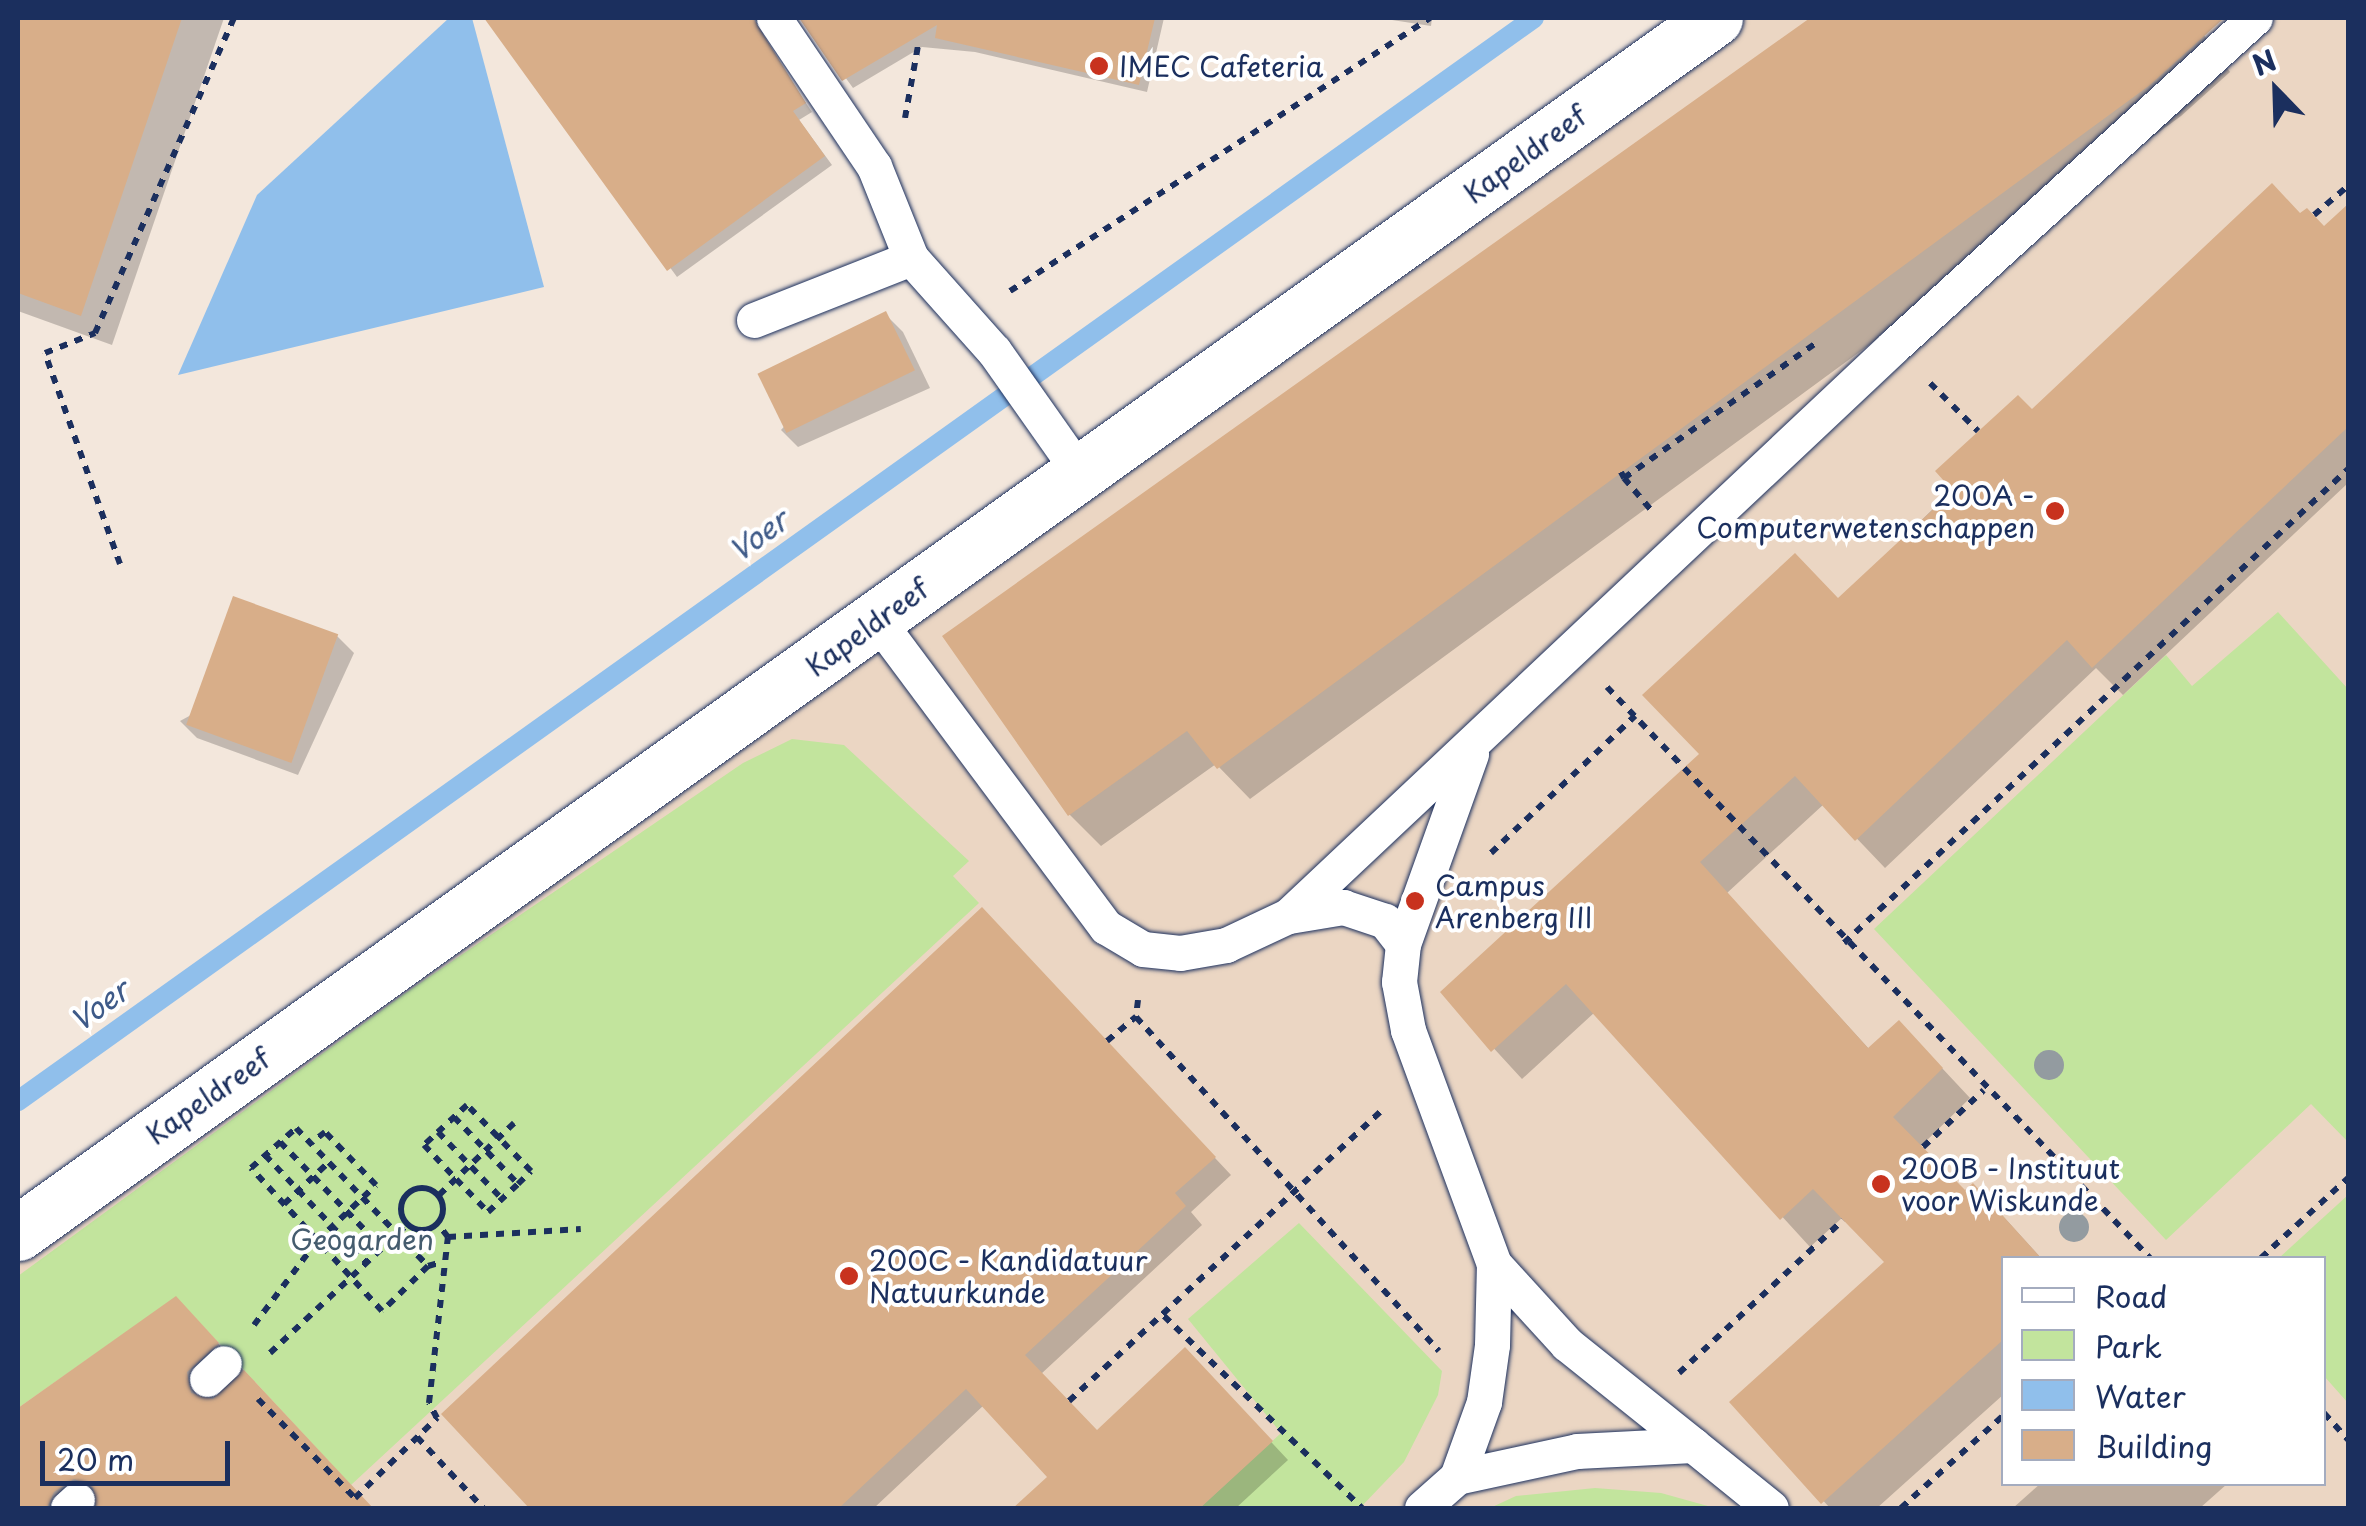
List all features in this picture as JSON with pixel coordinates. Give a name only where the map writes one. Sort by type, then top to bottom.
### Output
[{"type":"street","name":"Kapeldreef","points":[[18,1232],[1715,18]]},
{"type":"lane","points":[[774,18],[874,166],[912,258],[994,350],[1080,473]]},
{"type":"lane","points":[[1288,916],[1574,652],[1894,346],[2254,18]]},
{"type":"lane","points":[[754,320],[912,258]]},
{"type":"lane","points":[[877,620],[1106,927],[1143,949],[1180,953],[1226,945],[1288,916],[1343,907],[1385,921],[1403,944]]},
{"type":"lane","points":[[1474,746],[1403,944],[1400,982],[1422,1072],[1494,1264],[1567,1344],[1641,1408],[1770,1508]]},
{"type":"lane","points":[[1422,1508],[1457,1476],[1484,1402],[1494,1264]]},
{"type":"lane","points":[[1457,1476],[1577,1451],[1693,1446]]},
{"type":"path","points":[[120,564],[45,353],[95,332],[234,18]]},
{"type":"path","points":[[967,320],[1430,18]]},
{"type":"path","points":[[2314,215],[2348,186]]},
{"type":"path","points":[[1894,346],[1978,431]]},
{"type":"path","points":[[1844,943],[2348,469]]},
{"type":"path","points":[[1574,652],[1844,943],[2148,1256]]},
{"type":"path","points":[[1482,862],[1635,716]]},
{"type":"path","points":[[1107,1040],[1136,1016],[1143,949]]},
{"type":"path","points":[[1136,1016],[1297,1189],[1484,1402]]},
{"type":"path","points":[[1069,1401],[1422,1072]]},
{"type":"path","points":[[1922,1146],[1984,1090]]},
{"type":"path","points":[[467,1105],[531,1171],[488,1212],[424,1145],[438,1132],[467,1105]]},
{"type":"path","points":[[454,1117],[518,1184]]},
{"type":"path","points":[[439,1195],[514,1123]]},
{"type":"path","points":[[428,1266],[296,1128],[252,1168],[382,1312],[428,1266],[442,1262]]},
{"type":"path","points":[[225,1361],[318,1241],[376,1185],[325,1132],[311,1143]]},
{"type":"path","points":[[438,1132],[502,1199]]},
{"type":"path","points":[[280,1142],[381,1247]]},
{"type":"path","points":[[265,1155],[366,1262]]},
{"type":"path","points":[[284,1204],[329,1162]]},
{"type":"path","points":[[2263,1256],[2348,1178]]},
{"type":"path","points":[[423,1187],[439,1195],[444,1210],[438,1224],[422,1231],[407,1225],[400,1209],[407,1194],[423,1187]]},
{"type":"path","points":[[1641,1408],[1843,1220]]},
{"type":"path","points":[[438,1224],[448,1237]]},
{"type":"path","points":[[261,1362],[407,1225]]},
{"type":"path","points":[[448,1237],[581,1229]]},
{"type":"path","points":[[253,1394],[354,1498],[437,1418],[429,1403],[442,1262],[448,1237]]},
{"type":"path","points":[[1164,1316],[1362,1508]]},
{"type":"path","points":[[2326,1415],[2348,1440]]},
{"type":"path","points":[[1902,1508],[2001,1418]]},
{"type":"path","points":[[418,1437],[484,1508]]},
{"type":"shaded area","name":"Campus Arenberg III","points":[[1715,18],[2348,18],[2348,1508],[18,1508],[18,1233]]},
{"type":"green space","points":[[2278,612],[2348,689],[2348,1142],[2311,1104],[2166,1240],[1874,929],[2166,655],[2192,686]]},
{"type":"green space","name":"Geogarden","points":[[792,739],[844,745],[969,861],[953,876],[979,903],[351,1485],[176,1297],[18,1408],[18,1276],[404,994],[743,763]]},
{"type":"green space","points":[[2348,1195],[2348,1403],[2326,1378],[2326,1256],[2281,1256]]},
{"type":"green space","points":[[1299,1223],[1442,1371],[1438,1395],[1404,1462],[1360,1508],[1200,1508],[1281,1433],[1188,1319]]},
{"type":"green space","points":[[1595,1488],[1661,1493],[1715,1508],[1490,1508],[1516,1496]]},
{"type":"water","points":[[449,18],[472,18],[544,287],[178,375],[257,195]]},
{"type":"building","points":[[18,18],[182,18],[81,316],[18,293]]},
{"type":"building","points":[[484,18],[753,18],[806,103],[793,111],[825,156],[667,271]]},
{"type":"building","name":"IMEC Cafeteria","points":[[799,18],[1155,18],[1139,85],[935,38],[937,25],[842,81]]},
{"type":"building","points":[[1810,18],[2224,18],[2150,85],[1217,769],[1187,731],[1068,816],[942,636]]},
{"type":"building","points":[[2272,183],[2300,213],[2307,208],[2324,226],[2348,204],[2348,427],[2092,668],[2067,640],[1855,841],[1795,776],[1700,862],[1868,1048],[1899,1020],[1943,1068],[1893,1117],[1965,1190],[1973,1183],[2039,1256],[2001,1256],[2001,1342],[1821,1504],[1729,1402],[1884,1262],[1813,1189],[1780,1220],[1566,984],[1491,1052],[1440,992],[1699,754],[1642,695],[1795,553],[1838,598],[1953,491],[1935,471],[2018,395],[2032,409]]},
{"type":"building","points":[[886,311],[915,370],[786,433],[757,374]]},
{"type":"building","points":[[233,596],[338,634],[291,763],[186,725]]},
{"type":"building","name":"200C - Kandidatuur Natuurkunde","points":[[982,907],[1216,1157],[1175,1193],[1186,1206],[1025,1355],[1097,1430],[1185,1347],[1273,1441],[1200,1508],[1013,1508],[1047,1477],[966,1389],[839,1508],[529,1508],[441,1414]]},
{"type":"building","points":[[176,1296],[219,1343],[187,1372],[191,1393],[213,1399],[244,1370],[373,1508],[96,1508],[93,1487],[74,1479],[54,1492],[47,1508],[18,1508],[18,1408]]},
{"type":"waterway","name":"Voer","points":[[18,1101],[1534,18]]},
{"type":"place","name":"IMEC Cafeteria","points":[[1099,66]]},
{"type":"place","name":"200A - Computerwetenschappen","points":[[2055,511]]},
{"type":"place","name":"Campus Arenberg III","points":[[1415,901]]},
{"type":"place","name":"200B - Instituut voor Wiskunde","points":[[1881,1184]]},
{"type":"place","name":"200C - Kandidatuur Natuurkunde","points":[[849,1276]]}]
